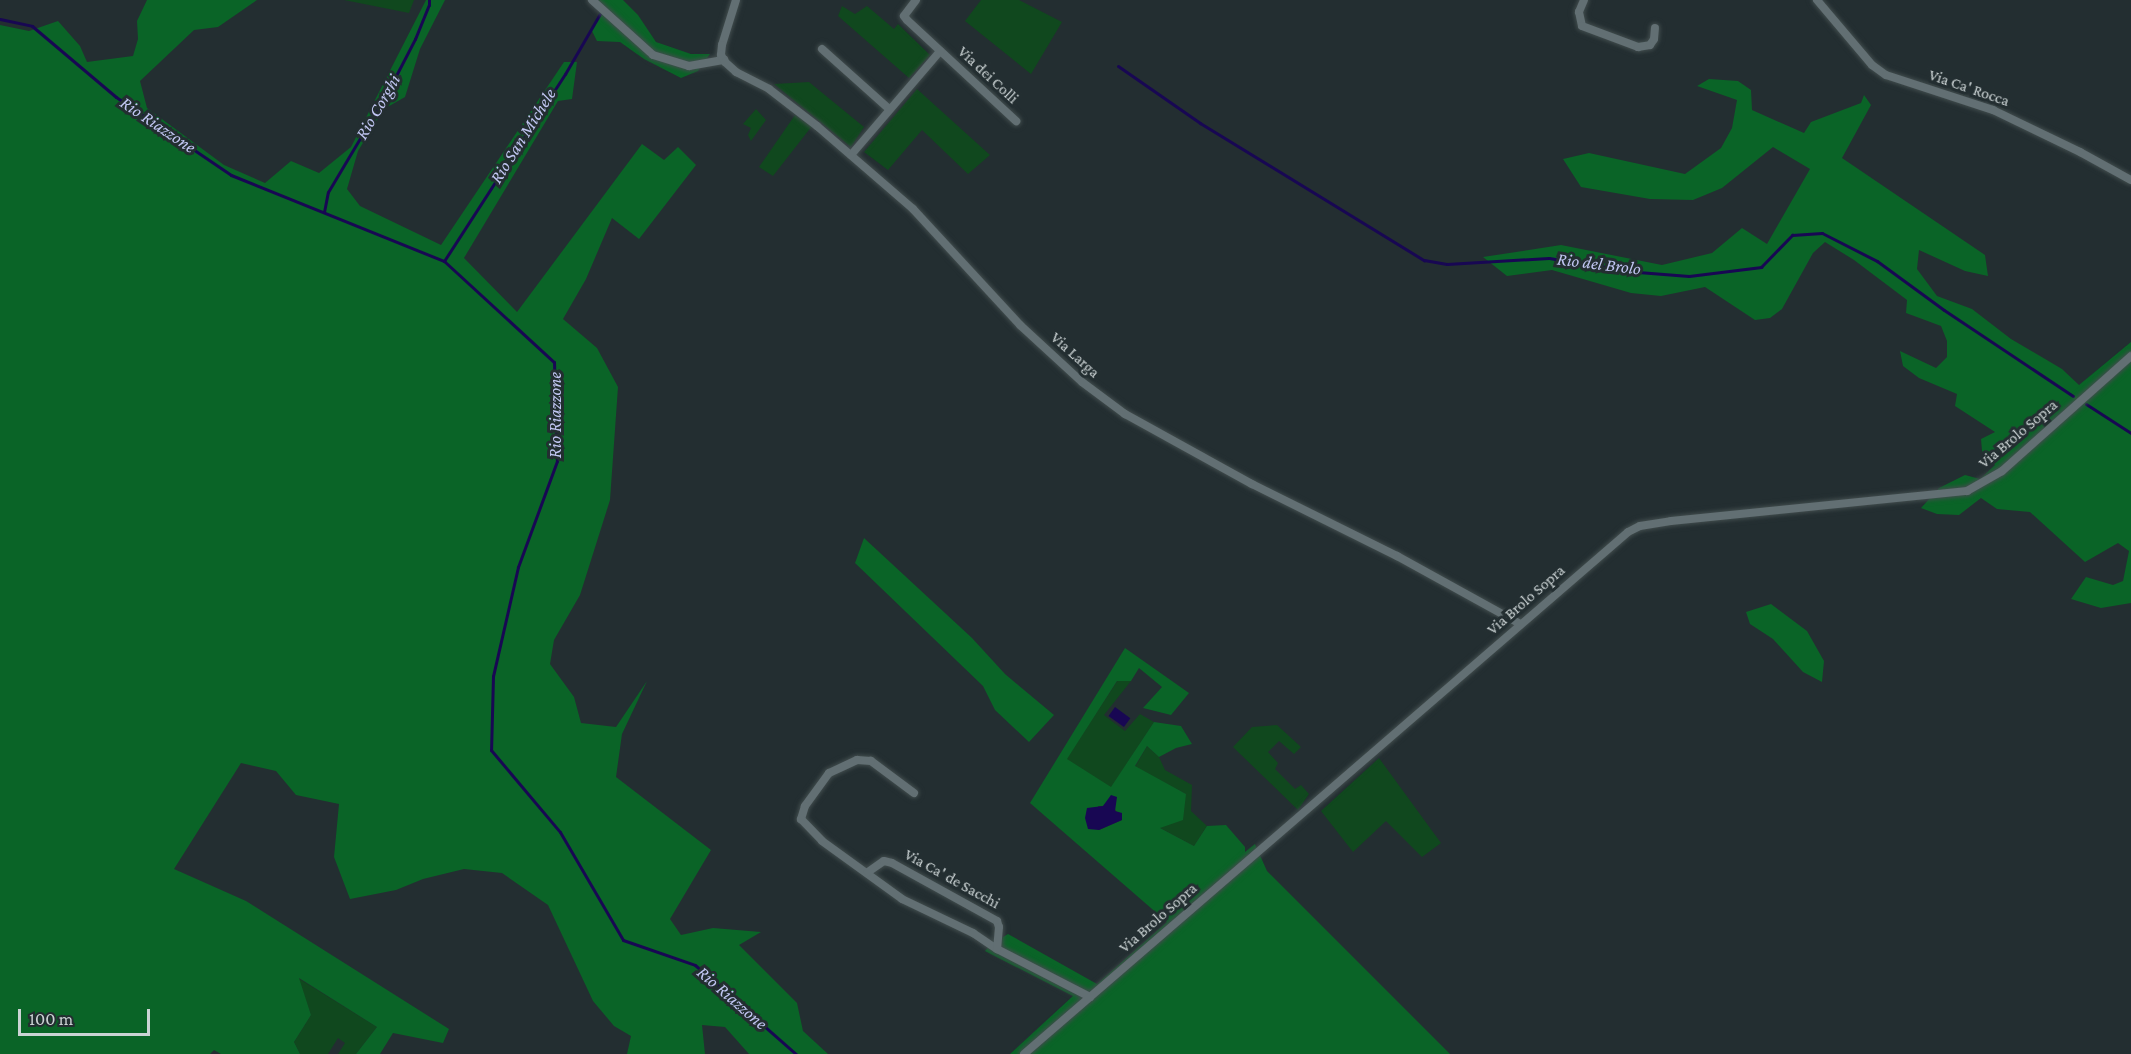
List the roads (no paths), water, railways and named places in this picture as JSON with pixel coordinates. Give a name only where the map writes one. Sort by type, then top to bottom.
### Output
[{"type":"street","points":[[592,0],[653,55],[689,66],[724,60],[721,55],[722,45],[736,0]]},
{"type":"street","name":"Via dei Colli","points":[[916,0],[904,16],[1016,121]]},
{"type":"street","points":[[1584,0],[1579,12],[1582,26],[1638,46],[1650,45],[1654,39],[1655,27]]},
{"type":"street","name":"Via Ca' Rocca","points":[[1817,0],[1872,65],[1886,75],[1993,110],[2080,152],[2131,180]]},
{"type":"street","points":[[822,49],[889,108]]},
{"type":"street","name":"Via dei Colli","points":[[851,155],[940,51]]},
{"type":"street","name":"Via Larga","points":[[724,60],[736,72],[769,89],[913,209],[1020,325],[1082,382],[1125,414],[1252,484],[1397,556],[1520,624]]},
{"type":"street","name":"Via Brolo Sopra","points":[[1024,1054],[1618,540],[1640,526],[1967,491],[2002,471],[2131,356]]},
{"type":"street","points":[[914,793],[871,761],[856,760],[828,773],[805,806],[801,819],[822,841],[868,872],[902,899],[973,933],[997,949],[1090,997]]},
{"type":"street","name":"Via Ca' de Sacchi","points":[[868,872],[884,861],[892,863],[997,921],[999,927],[997,949]]},
{"type":"waterway","name":"Rio Corghi","points":[[324,212],[328,192],[388,91],[415,39],[429,0]]},
{"type":"waterway","name":"Rio San Michele","points":[[444,261],[565,74],[601,12]]},
{"type":"waterway","name":"Rio Riazzone","points":[[0,19],[32,26],[116,97],[231,175],[444,261],[554,362],[557,461],[518,567],[493,676],[491,750],[560,832],[623,940],[695,965],[796,1054]]},
{"type":"waterway","name":"Rio del Brolo","points":[[1118,66],[1200,123],[1424,260],[1447,264],[1549,258],[1638,272],[1689,276],[1761,267],[1792,235],[1822,233],[1877,261],[1944,310],[2073,396]]},
{"type":"waterway","name":"Rio del Brolo","points":[[2086,404],[2131,433]]}]
